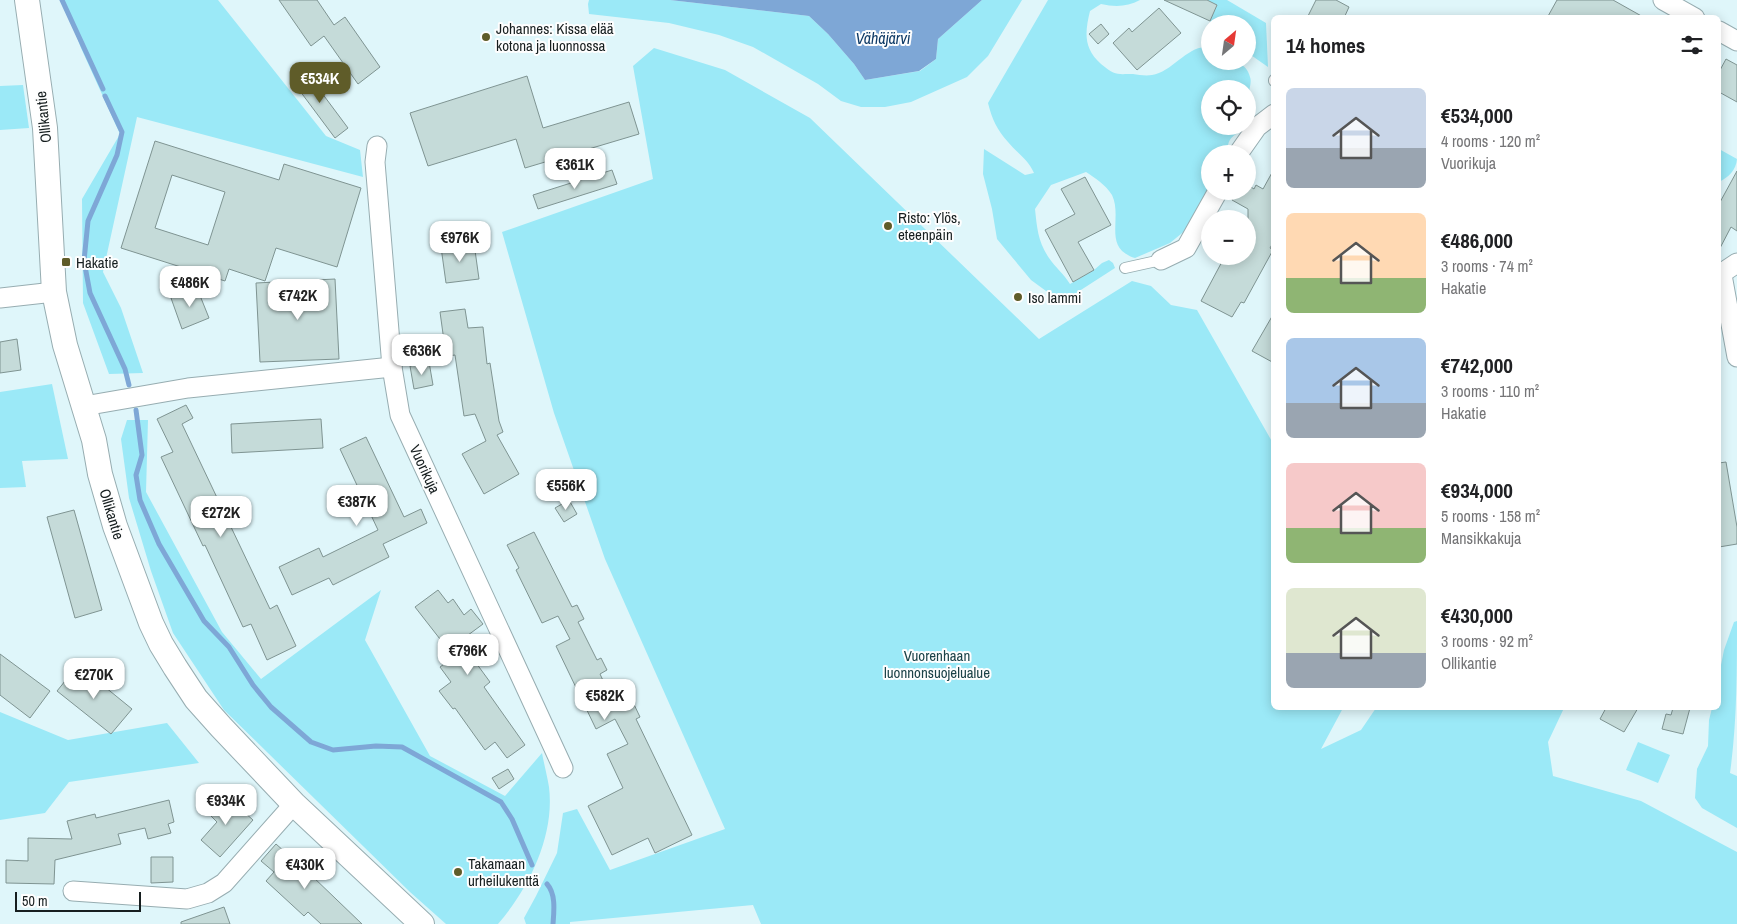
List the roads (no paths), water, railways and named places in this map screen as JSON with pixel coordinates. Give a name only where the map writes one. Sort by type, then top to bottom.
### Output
[{"type":"street","name":"Ollikantie","points":[[26,0],[45,128],[54,292],[65,345],[84,406],[115,526],[141,600],[161,644],[196,699],[220,727],[294,804],[422,924]]},
{"type":"street","points":[[1663,0],[1690,15]]},
{"type":"street","points":[[1721,32],[1737,41]]},
{"type":"street","points":[[1244,145],[1257,127],[1271,116]]},
{"type":"street","name":"Vuorikuja","points":[[377,146],[375,162],[392,367],[400,415],[563,768]]},
{"type":"street","points":[[1161,260],[1186,248],[1213,200]]},
{"type":"street","points":[[1721,274],[1737,263]]},
{"type":"street","points":[[1721,280],[1737,357]]},
{"type":"street","points":[[0,298],[54,292]]},
{"type":"street","points":[[84,406],[188,388],[392,367]]},
{"type":"street","points":[[74,891],[187,899],[208,893],[224,884],[294,804]]},
{"type":"lane","points":[[1126,268],[1161,260]]},
{"type":"water","name":"Vähäjärvi","points":[[670,0],[982,0],[938,39],[936,59],[919,71],[865,80],[828,34],[809,16]]},
{"type":"waterway","points":[[62,0],[103,89]]},
{"type":"waterway","points":[[105,96],[122,132],[117,155],[88,221],[84,261],[90,293],[125,369],[129,385]]},
{"type":"waterway","points":[[136,410],[142,455],[136,475],[140,500],[159,544],[204,621],[229,647],[253,685],[271,707],[311,742],[333,750],[376,746],[402,747],[501,802],[512,819],[532,865]]},
{"type":"waterway","points":[[547,884],[553,898],[553,924]]},
{"type":"place","name":"Johannes: Kissa elää kotona ja luonnossa","points":[[486,37]]},
{"type":"place","name":"Risto: Ylös, eteenpäin","points":[[888,226]]},
{"type":"place","name":"Hakatie","points":[[66,262]]},
{"type":"place","name":"Iso lammi","points":[[1018,297]]},
{"type":"place","name":"Takamaan urheilukenttä","points":[[458,872]]},
{"type":"park label","name":"Vuorenhaan luonnonsuojelualue","points":[[937,664]]}]
